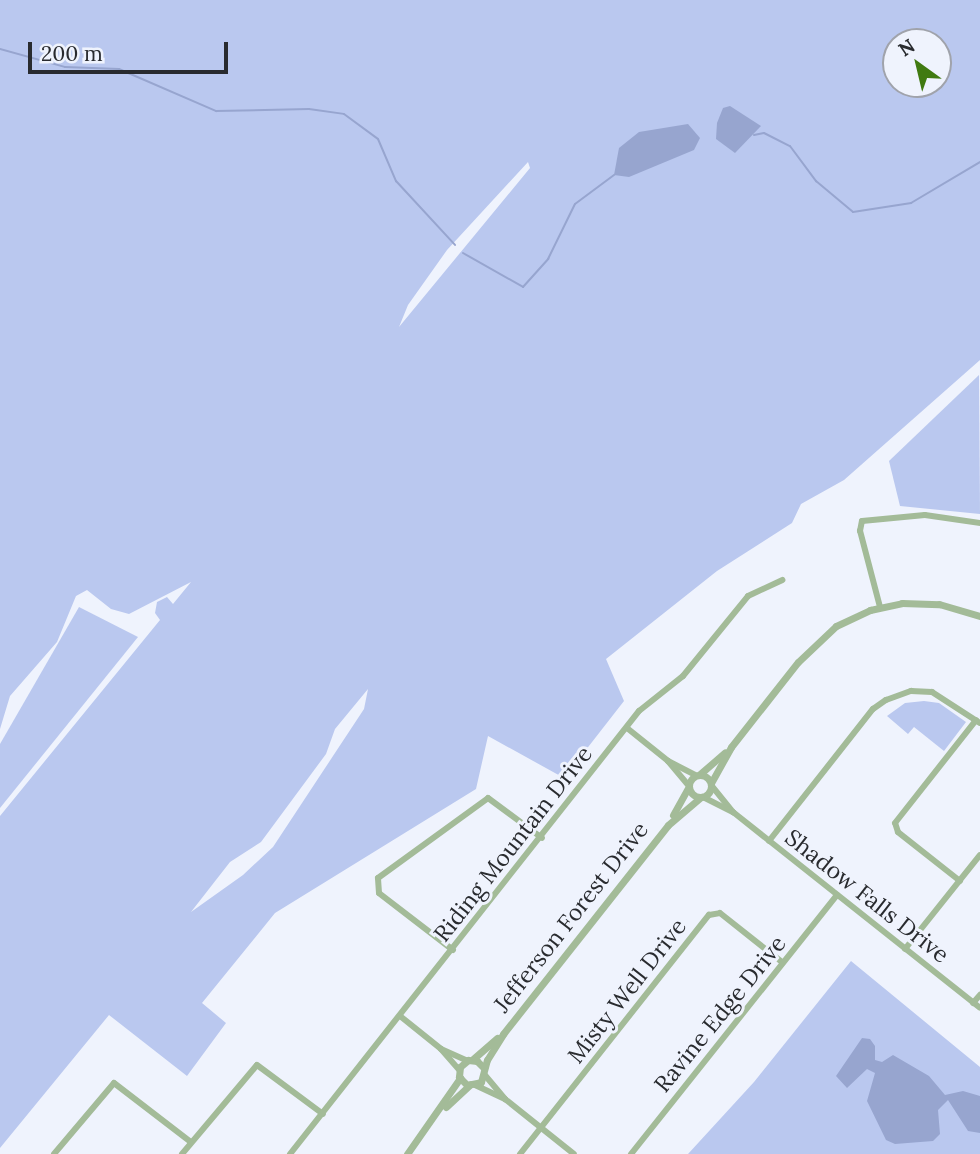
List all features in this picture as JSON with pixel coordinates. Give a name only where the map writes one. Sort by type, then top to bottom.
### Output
[{"type":"street","points":[[880,607],[860,531],[862,521],[925,515],[980,523]]},
{"type":"street","name":"Riding Mountain Drive","points":[[290,1154],[647,703],[683,676],[748,596],[783,580]]},
{"type":"street","points":[[668,761],[711,784],[731,747],[816,642],[845,621],[880,607],[931,603],[980,616]]},
{"type":"street","points":[[769,841],[873,709],[886,700],[911,691],[932,692],[978,722],[895,823],[898,832],[960,881]]},
{"type":"street","points":[[627,728],[668,761],[688,786],[702,797]]},
{"type":"street","points":[[698,775],[731,747]]},
{"type":"street","name":"Jefferson Forest Drive","points":[[472,1085],[484,1071],[503,1034],[668,825],[688,786],[698,775]]},
{"type":"street","name":"Shadow Falls Drive","points":[[711,784],[733,812],[980,1008]]},
{"type":"street","name":"Jefferson Forest Drive","points":[[668,825],[702,797],[711,784]]},
{"type":"street","name":"Shadow Falls Drive","points":[[702,797],[733,812]]},
{"type":"street","points":[[453,950],[379,892],[379,877],[488,798],[542,838]]},
{"type":"street","points":[[905,949],[980,855]]},
{"type":"street","name":"Ravine Edge Drive","points":[[631,1154],[837,895]]},
{"type":"street","name":"Misty Well Drive","points":[[541,1128],[709,915],[720,913],[783,963]]},
{"type":"street","points":[[973,1003],[980,995]]},
{"type":"street","points":[[400,1016],[441,1048],[470,1060],[484,1071],[505,1099],[574,1154]]},
{"type":"street","name":"Jefferson Forest Drive","points":[[459,1074],[470,1060],[503,1034]]},
{"type":"street","points":[[441,1048],[459,1074],[472,1085],[505,1099]]},
{"type":"street","points":[[182,1154],[257,1065],[323,1114]]},
{"type":"street","points":[[438,1115],[459,1074]]},
{"type":"street","points":[[54,1154],[114,1083],[191,1142]]},
{"type":"street","points":[[407,1154],[438,1115],[472,1085]]},
{"type":"street","points":[[520,1154],[541,1128]]},
{"type":"shaded area","points":[[0,0],[980,0],[980,360],[844,480],[801,504],[792,523],[717,571],[606,659],[624,701],[564,778],[488,736],[476,789],[275,913],[202,1003],[226,1023],[187,1076],[109,1015],[0,1148],[0,816],[160,620],[155,613],[157,602],[167,597],[173,604],[191,582],[129,614],[111,609],[87,590],[76,596],[57,642],[10,696],[0,729]],"holes":[[[528,162],[530,168],[399,327],[408,305],[447,250]],[[368,689],[364,709],[273,847],[243,875],[191,912],[230,862],[261,842],[326,754],[335,729]]]},
{"type":"shaded area","points":[[730,106],[761,126],[735,153],[716,139],[717,123],[723,108]]},
{"type":"shaded area","points":[[688,124],[700,138],[694,150],[629,177],[614,175],[619,148],[639,132]]},
{"type":"shaded area","points":[[979,375],[980,514],[900,506],[889,461]]},
{"type":"shaded area","points":[[79,607],[138,637],[0,808],[0,744]]},
{"type":"shaded area","points":[[905,703],[939,703],[966,722],[944,751],[914,727],[908,734],[887,716]]},
{"type":"shaded area","points":[[851,961],[980,1067],[980,1154],[688,1154],[754,1082]]},
{"type":"shaded area","points":[[862,1038],[870,1039],[875,1046],[875,1060],[882,1062],[893,1055],[929,1076],[945,1095],[963,1091],[980,1096],[980,1133],[968,1131],[948,1100],[938,1110],[940,1134],[933,1141],[895,1144],[886,1140],[867,1101],[875,1073],[867,1069],[847,1088],[836,1076]]},
{"type":"waterway","points":[[0,49],[65,67],[119,69],[216,111],[309,109],[344,114],[378,139],[396,181],[455,245]]},
{"type":"waterway","points":[[754,135],[764,133],[790,146],[816,181],[853,212],[911,203],[980,162]]},
{"type":"waterway","points":[[463,253],[523,287],[548,259],[575,204],[614,175]]}]
